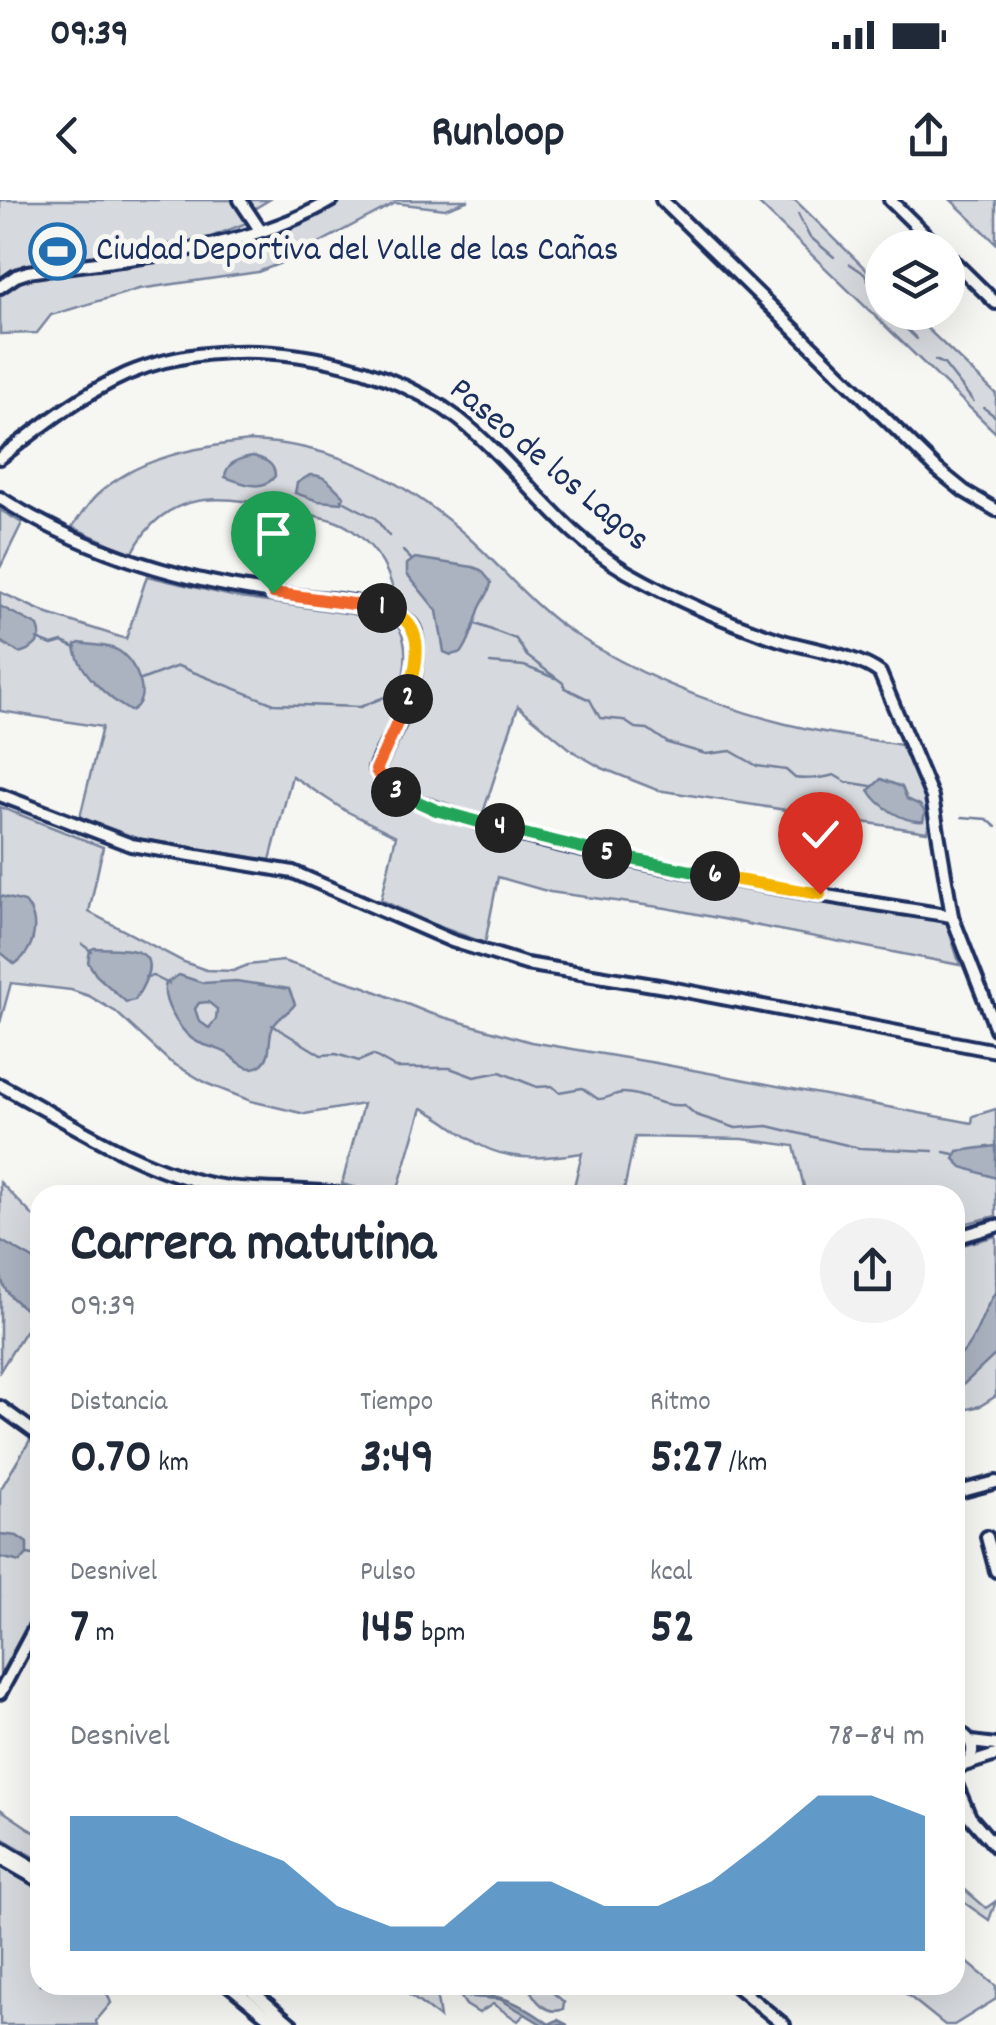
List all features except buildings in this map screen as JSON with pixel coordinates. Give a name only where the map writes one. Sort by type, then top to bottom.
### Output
[{"type":"street","points":[[240,200],[252,233]]},
{"type":"street","points":[[0,286],[28,272],[205,246],[252,233],[332,200]]},
{"type":"street","points":[[662,200],[938,470],[996,510]]},
{"type":"street","points":[[890,200],[920,230]]},
{"type":"street","points":[[965,273],[996,304]]},
{"type":"street","name":"Paseo de los Lagos","points":[[0,458],[50,420],[108,384],[140,368],[186,356],[233,351],[295,356],[375,376],[422,395],[476,434],[567,527],[621,568],[726,620],[864,664],[880,673],[932,796],[952,916],[996,1029]]},
{"type":"street","points":[[0,498],[55,530],[147,565],[215,584],[378,607],[404,617],[412,626],[416,641],[412,683],[403,715],[376,770],[384,784],[414,801],[549,842],[670,868],[952,916]]},
{"type":"street","points":[[0,795],[131,845],[292,872],[438,936],[526,964],[996,1051]]},
{"type":"street","points":[[0,1084],[140,1159],[180,1176],[220,1185]]},
{"type":"street","points":[[965,1235],[996,1226]]},
{"type":"street","points":[[0,1406],[30,1428]]},
{"type":"street","points":[[965,1491],[996,1482]]},
{"type":"street","points":[[988,1537],[996,1571]]},
{"type":"street","points":[[0,1693],[30,1637]]},
{"type":"street","points":[[965,1735],[973,1749],[965,1761]]},
{"type":"street","points":[[971,1742],[996,1745]]},
{"type":"street","points":[[965,1764],[996,1755]]},
{"type":"street","points":[[965,1806],[996,1847]]},
{"type":"street","points":[[0,1848],[30,1865]]},
{"type":"street","points":[[0,1858],[30,1875]]},
{"type":"street","points":[[240,1995],[278,2025]]},
{"type":"street","points":[[257,1995],[292,2025]]},
{"type":"street","points":[[747,1995],[784,2025]]},
{"type":"shaded area","name":"Ciudad Deportiva del Valle de las Cañas","points":[[0,200],[269,200],[254,209],[259,218],[206,239],[23,266],[0,279]]},
{"type":"shaded area","points":[[342,200],[469,200],[445,209],[395,203],[258,272],[139,289],[51,315],[37,333],[0,334],[0,295],[18,281],[218,248],[260,237]]},
{"type":"shaded area","points":[[755,200],[795,200],[865,268],[865,306]]},
{"type":"shaded area","points":[[951,200],[996,200],[996,243]]},
{"type":"shaded area","points":[[889,330],[929,330],[996,394],[996,433]]},
{"type":"shaded area","points":[[250,441],[317,451],[348,461],[406,490],[459,529],[561,624],[648,674],[728,707],[782,723],[901,745],[926,799],[927,832],[657,790],[574,752],[518,706],[482,816],[406,789],[385,771],[423,692],[412,697],[419,659],[404,613],[396,608],[388,574],[362,537],[324,518],[224,499],[182,505],[163,515],[146,531],[132,554],[72,527],[96,496],[130,472],[168,456]]},
{"type":"shaded area","points":[[253,456],[271,465],[275,476],[270,481],[252,485],[225,477],[231,464]]},
{"type":"shaded area","points":[[310,475],[329,482],[344,496],[342,503],[318,501],[295,493],[297,483]]},
{"type":"shaded area","points":[[0,510],[22,523],[0,568]]},
{"type":"shaded area","points":[[415,558],[473,567],[491,582],[462,652],[444,652],[437,611],[407,574],[407,564]]},
{"type":"shaded area","points":[[147,576],[240,598],[396,624],[403,638],[403,675],[391,716],[368,766],[381,785],[402,799],[493,830],[945,918],[960,965],[666,908],[550,892],[498,877],[485,943],[381,900],[396,836],[346,811],[292,776],[270,860],[136,838],[80,817],[102,727],[0,711],[0,592],[48,614],[126,639]]},
{"type":"shaded area","points":[[0,606],[38,626],[40,636],[33,647],[19,653],[0,641]]},
{"type":"shaded area","points":[[75,645],[110,647],[125,656],[140,681],[141,699],[137,706],[130,711],[95,683],[77,655]]},
{"type":"shaded area","points":[[881,779],[902,787],[907,799],[920,805],[925,812],[923,821],[900,816],[879,802],[869,790]]},
{"type":"shaded area","points":[[0,807],[103,847],[89,912],[206,970],[233,971],[283,961],[365,987],[429,1013],[531,1042],[972,1123],[973,1116],[996,1109],[996,1216],[965,1224],[965,1185],[804,1185],[794,1146],[743,1139],[635,1137],[625,1185],[574,1185],[582,1153],[506,1155],[482,1146],[422,1108],[399,1185],[346,1185],[342,1184],[363,1104],[305,1114],[251,1101],[208,1084],[169,1061],[116,1012],[71,990],[11,983],[0,1023]]},
{"type":"shaded area","points":[[0,896],[25,902],[33,918],[31,943],[15,964],[0,952]]},
{"type":"shaded area","points":[[94,948],[143,954],[149,970],[135,1000],[126,1002],[96,975],[88,962]]},
{"type":"shaded area","points":[[179,975],[203,983],[236,981],[289,989],[295,1004],[273,1027],[265,1060],[252,1068],[186,1033],[168,1005],[166,983]],"holes":[[[208,1002],[217,1009],[209,1028],[199,1021],[195,1009],[199,1003]]]},
{"type":"shaded area","points":[[996,1146],[996,1178],[962,1167],[954,1159],[958,1151]]},
{"type":"shaded area","points":[[0,1182],[30,1213],[30,1335],[25,1331],[0,1371]]},
{"type":"shaded area","points":[[996,1236],[996,1396],[965,1410],[965,1244]]},
{"type":"shaded area","points":[[0,1240],[30,1257],[30,1313],[5,1288]]},
{"type":"shaded area","points":[[996,1291],[996,1354],[965,1383],[965,1349]]},
{"type":"shaded area","points":[[30,1440],[30,1620],[0,1675],[0,1490]]},
{"type":"shaded area","points":[[0,1534],[17,1536],[27,1543],[27,1554],[20,1562],[0,1557]]},
{"type":"shaded area","points":[[0,1809],[30,1829],[30,1854],[0,1837]]},
{"type":"shaded area","points":[[0,1865],[30,1883],[30,1995],[108,1995],[111,2003],[97,2025],[0,2025]]},
{"type":"shaded area","points":[[965,1890],[986,1908],[996,1901],[989,1920],[965,1903]]},
{"type":"shaded area","points":[[965,1960],[996,1986],[996,1999],[954,2025],[945,2025],[908,1995],[965,1995]]},
{"type":"shaded area","points":[[409,1995],[437,1995],[440,2018]]},
{"type":"shaded area","points":[[453,1995],[506,1999],[549,2024],[558,2020],[568,2025],[543,2025],[500,1999]]},
{"type":"shaded area","points":[[556,1995],[564,2002],[563,2009],[552,2010],[534,1996]]},
{"type":"shaded area","points":[[460,1996],[500,1999],[526,2013],[518,2021],[493,2004],[479,2013]]},
{"type":"waterway","points":[[798,214],[809,236],[834,257]]},
{"type":"waterway","points":[[850,264],[865,274]]},
{"type":"waterway","points":[[908,330],[917,339]]},
{"type":"waterway","points":[[935,360],[944,364],[973,401]]},
{"type":"waterway","points":[[984,408],[996,417]]},
{"type":"waterway","points":[[341,500],[375,518],[389,536]]},
{"type":"waterway","points":[[403,551],[412,560]]},
{"type":"waterway","points":[[476,624],[516,639],[527,656],[565,688],[590,700],[600,718],[623,720],[635,728],[648,729],[668,743],[706,754],[731,751],[757,766],[786,770],[795,778],[834,775],[846,782],[871,786]]},
{"type":"waterway","points":[[37,639],[76,648]]},
{"type":"waterway","points":[[490,663],[524,666],[555,678]]},
{"type":"waterway","points":[[141,680],[178,666],[274,704],[360,707],[387,696]]},
{"type":"waterway","points":[[962,817],[987,819],[996,827]]},
{"type":"waterway","points":[[82,944],[92,952]]},
{"type":"waterway","points":[[145,977],[153,976],[169,984]]},
{"type":"waterway","points":[[272,1025],[321,1055],[336,1054],[359,1061],[373,1055],[396,1068],[450,1068],[474,1077],[500,1072],[537,1087],[552,1086],[559,1092],[582,1088],[598,1099],[630,1093],[684,1105],[696,1115],[736,1128],[768,1126],[859,1148],[933,1151]]},
{"type":"waterway","points":[[944,1152],[954,1154]]},
{"type":"place","name":"Ciudad Deportiva del Valle de las Cañas","points":[[57,252]]},
{"type":"route","points":[[273,593],[388,609],[412,626],[416,641],[412,683],[403,715],[376,770],[384,784],[397,792],[456,816],[549,842],[687,872],[820,894]]}]
